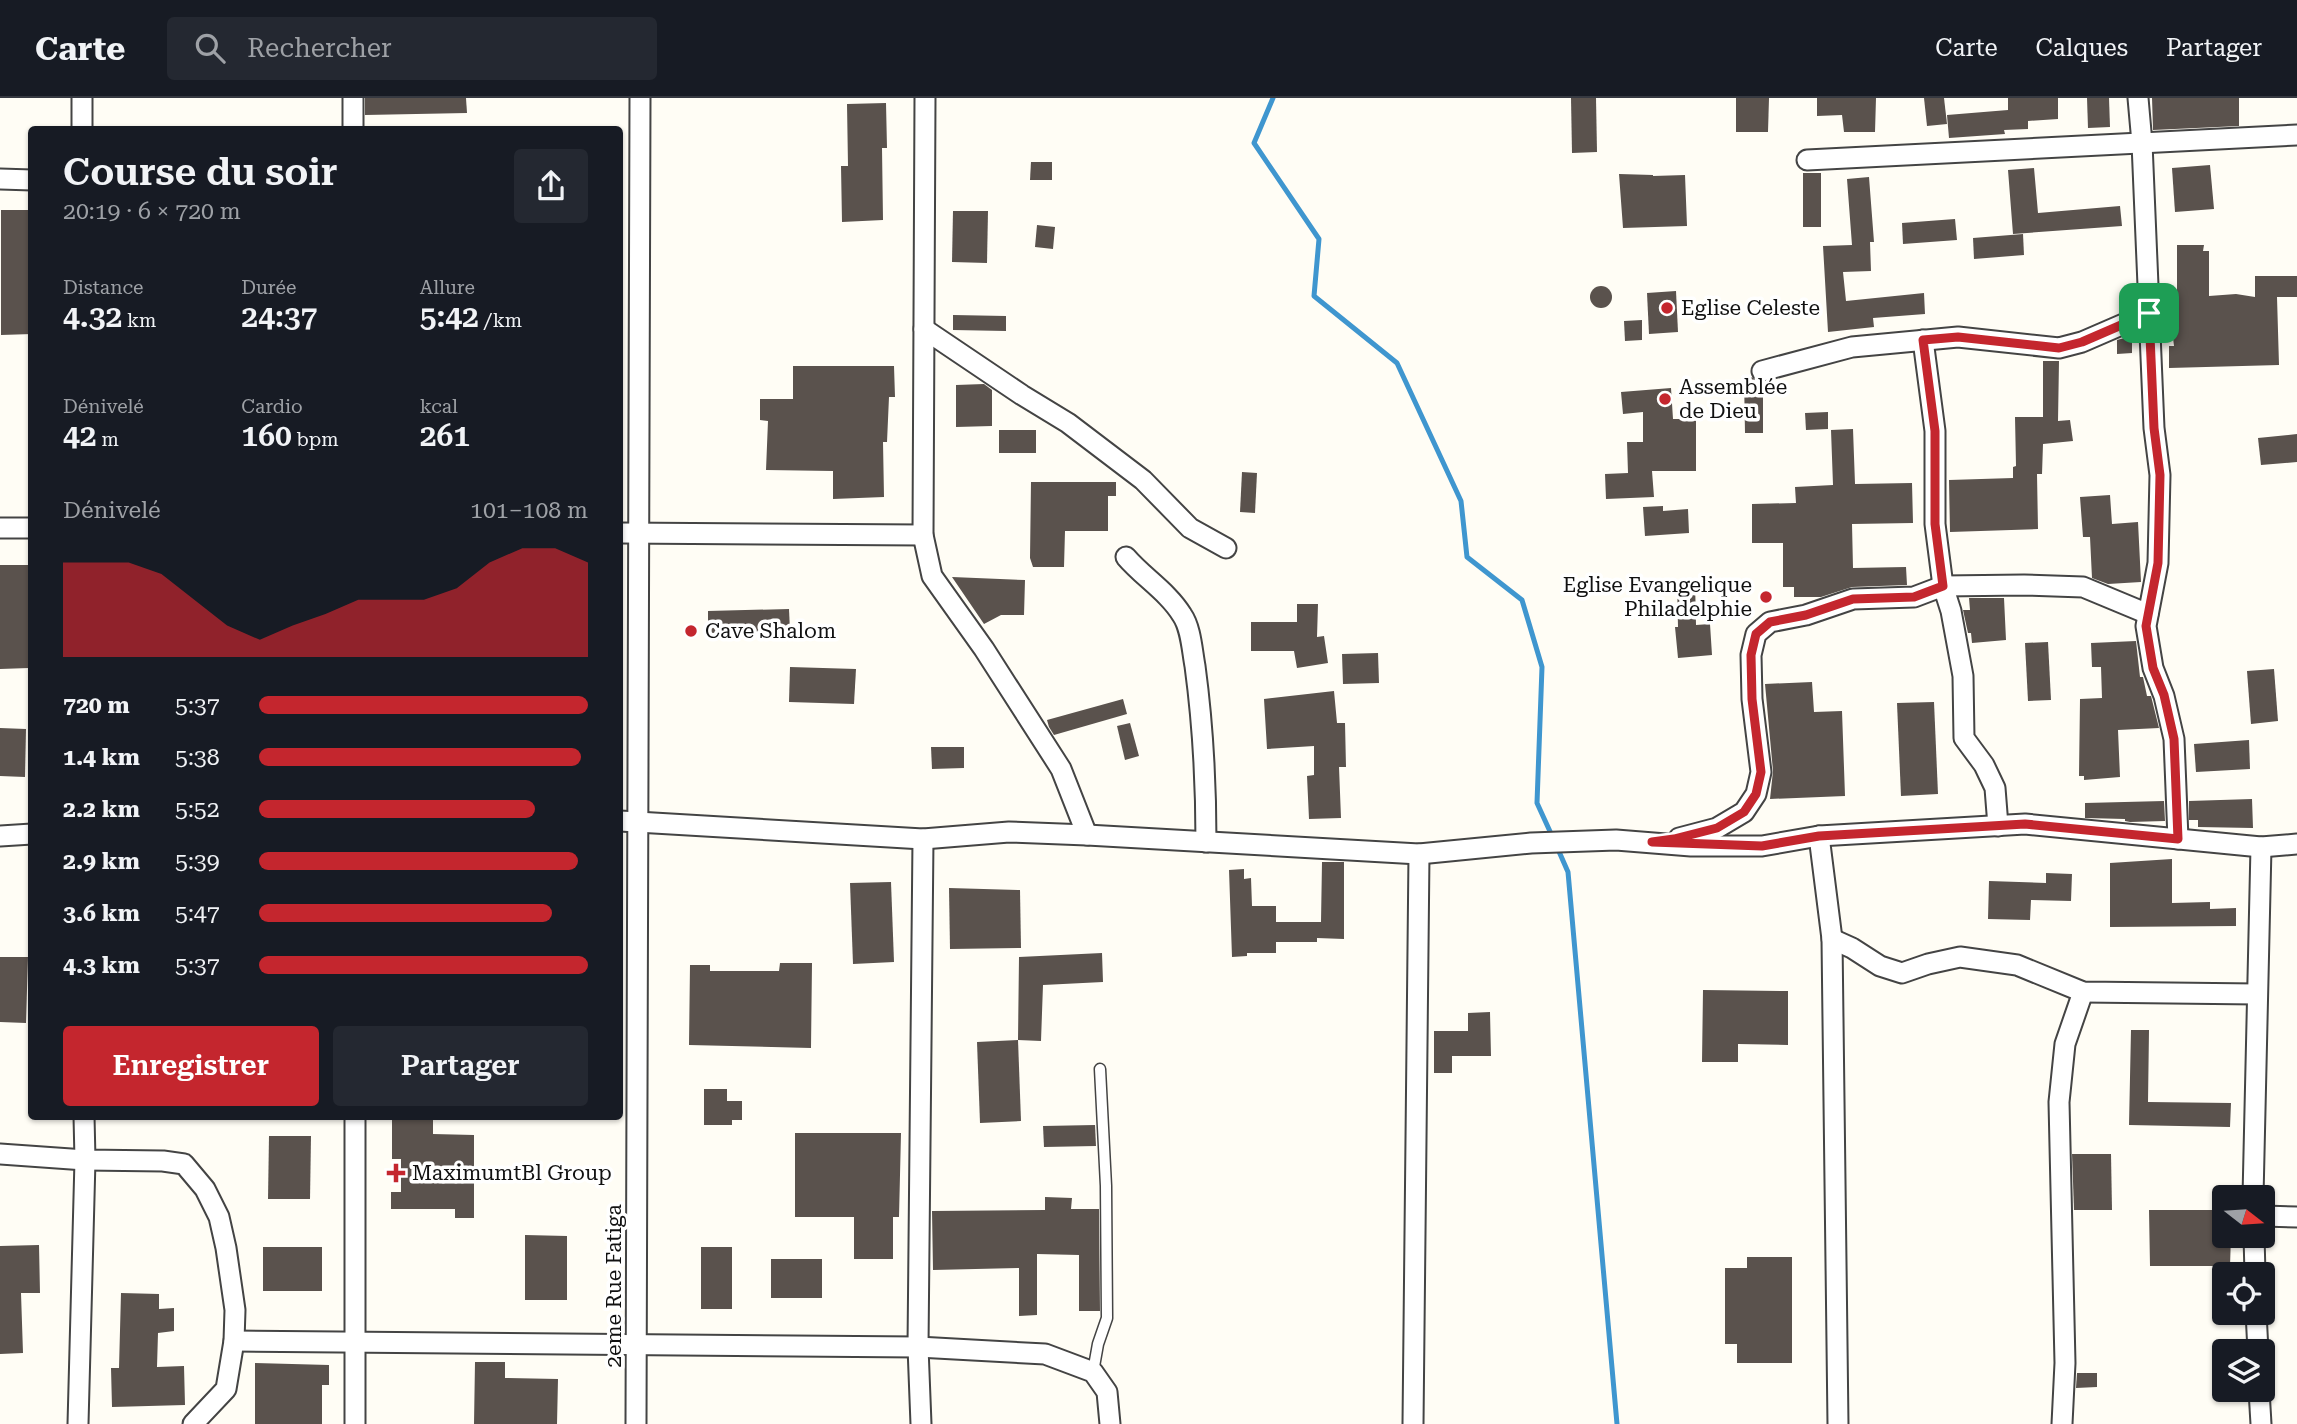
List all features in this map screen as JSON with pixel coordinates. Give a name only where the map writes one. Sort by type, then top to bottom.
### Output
[{"type":"street","points":[[82,98],[82,126]]},
{"type":"street","points":[[353,98],[353,126]]},
{"type":"street","name":"2eme Rue Fatiga","points":[[636,1424],[629,822],[629,533],[640,98]]},
{"type":"street","points":[[925,98],[923,535],[932,576],[984,649],[1061,769],[1087,835]]},
{"type":"street","points":[[2138,98],[2154,428],[2160,475],[2158,563],[2146,626],[2153,668],[2164,695],[2174,739],[2178,839]]},
{"type":"street","points":[[1807,160],[2297,135]]},
{"type":"street","points":[[0,179],[28,180]]},
{"type":"street","points":[[1762,371],[1852,347],[1958,337],[2059,348],[2082,342],[2149,313]]},
{"type":"street","points":[[924,328],[1068,423],[1143,480],[1190,528],[1226,548]]},
{"type":"street","points":[[1923,340],[1935,431],[1935,524],[1943,586],[1951,611],[1963,676],[1964,738],[1984,765],[1995,788],[1998,826]]},
{"type":"street","points":[[0,527],[28,528]]},
{"type":"street","points":[[629,533],[923,535]]},
{"type":"street","points":[[1126,558],[1184,617],[1192,648],[1201,713],[1206,842]]},
{"type":"street","points":[[1652,842],[1717,828],[1744,812],[1756,794],[1761,772],[1752,699],[1751,655],[1756,634],[1770,622],[1806,615],[1853,599],[1914,597],[1943,586],[2084,587],[2148,614]]},
{"type":"street","points":[[629,822],[923,839],[1009,832],[1087,835],[1419,854],[1531,843],[1616,840],[1762,846],[1819,836],[2025,824],[2261,847],[2297,844]]},
{"type":"street","points":[[0,836],[28,834]]},
{"type":"street","points":[[1819,836],[1832,939],[1838,1424]]},
{"type":"street","points":[[921,1424],[918,1347],[923,839]]},
{"type":"street","points":[[2253,1185],[2261,847]]},
{"type":"street","points":[[1413,1424],[1419,854]]},
{"type":"street","points":[[1832,939],[1852,948],[1880,967],[1902,973],[1960,957],[2017,965],[2082,992],[2257,994]]},
{"type":"street","points":[[2062,1424],[2065,1363],[2059,1102],[2065,1044],[2082,992]]},
{"type":"street","points":[[78,1424],[84,1120]]},
{"type":"street","points":[[355,1120],[355,1424]]},
{"type":"street","points":[[0,1154],[184,1164],[205,1189],[219,1217],[226,1248],[235,1310],[234,1340],[226,1389],[193,1424]]},
{"type":"street","points":[[2275,1216],[2297,1217]]},
{"type":"street","points":[[234,1340],[918,1347],[1045,1354],[1093,1372],[1107,1392],[1110,1424]]},
{"type":"street","points":[[2260,1402],[2261,1424]]},
{"type":"lane","points":[[1093,1372],[1098,1344],[1107,1318],[1106,1186],[1100,1069]]},
{"type":"building","points":[[365,98],[466,98],[467,113],[365,115]]},
{"type":"building","points":[[1571,98],[1596,98],[1597,152],[1572,153]]},
{"type":"building","points":[[1736,98],[1769,98],[1768,132],[1736,132]]},
{"type":"building","points":[[1817,98],[1876,98],[1875,132],[1844,132],[1842,115],[1817,116]]},
{"type":"building","points":[[1924,98],[1944,98],[1947,124],[1927,126]]},
{"type":"building","points":[[2008,98],[2058,98],[2058,119],[2028,121],[2028,129],[2004,130],[2005,134],[1949,138],[1947,115],[2008,110]]},
{"type":"building","points":[[2087,98],[2109,98],[2110,127],[2088,128]]},
{"type":"building","points":[[2152,98],[2239,98],[2239,126],[2153,130]]},
{"type":"building","points":[[886,103],[887,148],[882,148],[883,220],[842,222],[841,166],[848,166],[847,104]]},
{"type":"building","points":[[1031,162],[1052,162],[1052,180],[1030,180]]},
{"type":"building","points":[[2210,165],[2214,209],[2175,212],[2172,168]]},
{"type":"building","points":[[2034,168],[2038,213],[2120,206],[2122,226],[2013,234],[2008,170]]},
{"type":"building","points":[[1803,173],[1821,173],[1821,227],[1803,227]]},
{"type":"building","points":[[1619,174],[1685,175],[1687,226],[1623,228]]},
{"type":"building","points":[[1869,177],[1874,242],[1870,242],[1871,271],[1843,272],[1846,301],[1924,293],[1925,314],[1873,318],[1874,327],[1828,332],[1823,246],[1852,245],[1847,179]]},
{"type":"building","points":[[1,210],[28,210],[28,334],[1,335]]},
{"type":"building","points":[[953,211],[988,211],[987,263],[952,262]]},
{"type":"building","points":[[1955,219],[1957,240],[1903,244],[1902,223]]},
{"type":"building","points":[[1037,225],[1055,227],[1053,249],[1035,247]]},
{"type":"building","points":[[2023,234],[2024,255],[1974,259],[1973,238]]},
{"type":"building","points":[[2177,245],[2204,245],[2203,251],[2209,251],[2209,296],[2236,294],[2255,297],[2255,276],[2297,276],[2297,297],[2277,297],[2279,365],[2169,368],[2169,346],[2174,346],[2168,297],[2177,296]]},
{"type":"building","points":[[1601,286],[1609,289],[1612,297],[1609,305],[1601,308],[1593,305],[1590,297],[1593,289]]},
{"type":"building","points":[[1676,291],[1678,332],[1649,334],[1647,293]]},
{"type":"building","points":[[953,315],[1006,316],[1006,331],[953,330]]},
{"type":"building","points":[[1642,320],[1642,340],[1625,341],[1624,321]]},
{"type":"building","points":[[2132,336],[2132,353],[2117,354],[2117,340]]},
{"type":"building","points":[[2043,361],[2059,361],[2058,421],[2070,420],[2073,441],[2043,444],[2042,474],[2037,474],[2038,529],[1950,532],[1949,480],[2013,478],[2013,467],[2016,466],[2015,417],[2043,417]]},
{"type":"building","points":[[793,366],[894,366],[895,397],[889,397],[887,442],[883,442],[884,497],[833,499],[833,471],[766,470],[768,421],[760,420],[760,399],[793,399]]},
{"type":"building","points":[[1744,377],[1752,377],[1758,383],[1763,383],[1763,433],[1745,433]]},
{"type":"building","points":[[984,384],[992,390],[992,426],[956,427],[956,385]]},
{"type":"building","points":[[1671,388],[1673,419],[1696,419],[1696,471],[1652,471],[1654,497],[1606,499],[1605,474],[1628,473],[1627,442],[1643,442],[1643,412],[1623,414],[1621,392]]},
{"type":"building","points":[[1828,412],[1828,429],[1806,430],[1805,413]]},
{"type":"building","points":[[1853,429],[1855,484],[1912,483],[1913,523],[1852,524],[1853,568],[1906,567],[1907,585],[1852,587],[1821,597],[1794,597],[1794,587],[1783,587],[1783,543],[1752,543],[1752,504],[1796,503],[1795,487],[1833,485],[1831,430]]},
{"type":"building","points":[[999,430],[1036,430],[1036,453],[999,453]]},
{"type":"building","points":[[2297,434],[2297,462],[2261,465],[2258,438]]},
{"type":"building","points":[[1242,472],[1257,473],[1255,513],[1240,512]]},
{"type":"building","points":[[1031,482],[1116,482],[1116,496],[1108,496],[1108,531],[1065,531],[1064,567],[1033,567],[1030,558]]},
{"type":"building","points":[[2110,495],[2112,524],[2138,522],[2141,582],[2108,584],[2092,578],[2090,537],[2083,537],[2080,497]]},
{"type":"building","points":[[1663,506],[1663,511],[1688,509],[1689,533],[1645,536],[1643,507]]},
{"type":"building","points":[[0,565],[28,565],[28,668],[0,669]]},
{"type":"building","points":[[952,577],[1025,580],[1024,615],[1001,615],[984,624]]},
{"type":"building","points":[[1695,580],[1696,625],[1710,624],[1712,655],[1678,658],[1675,627],[1678,627],[1677,581]]},
{"type":"building","points":[[1969,598],[2004,598],[2006,640],[1972,643],[1963,610],[1970,610]]},
{"type":"building","points":[[1297,604],[1318,604],[1317,637],[1324,636],[1328,663],[1297,668],[1294,651],[1251,651],[1251,622],[1297,622]]},
{"type":"building","points":[[789,609],[790,631],[708,633],[708,611]]},
{"type":"building","points":[[2136,641],[2140,677],[2143,677],[2147,696],[2151,696],[2159,728],[2118,730],[2120,777],[2084,780],[2084,776],[2079,776],[2080,699],[2102,698],[2101,667],[2092,667],[2091,643]]},
{"type":"building","points":[[2048,642],[2051,700],[2028,701],[2025,643]]},
{"type":"building","points":[[1378,653],[1379,683],[1343,684],[1342,654]]},
{"type":"building","points":[[790,667],[856,669],[854,704],[789,702]]},
{"type":"building","points":[[2274,669],[2278,721],[2251,724],[2247,671]]},
{"type":"building","points":[[1812,682],[1814,712],[1842,711],[1845,796],[1770,799],[1773,771],[1765,684]]},
{"type":"building","points":[[1334,691],[1337,723],[1345,723],[1346,767],[1339,767],[1341,818],[1309,819],[1307,776],[1314,775],[1314,746],[1267,749],[1264,699]]},
{"type":"building","points":[[1123,699],[1127,714],[1054,735],[1049,727],[1047,720]]},
{"type":"building","points":[[1934,702],[1938,794],[1901,796],[1897,703]]},
{"type":"building","points":[[1130,723],[1139,756],[1125,760],[1117,726]]},
{"type":"building","points":[[0,728],[26,729],[25,777],[0,776]]},
{"type":"building","points":[[2249,740],[2250,769],[2196,772],[2194,744]]},
{"type":"building","points":[[931,747],[964,747],[964,768],[932,769]]},
{"type":"building","points":[[2252,799],[2253,828],[2198,827],[2198,820],[2189,820],[2189,801]]},
{"type":"building","points":[[2164,801],[2165,821],[2130,822],[2125,819],[2085,818],[2085,803]]},
{"type":"building","points":[[2172,859],[2172,903],[2210,902],[2210,909],[2236,908],[2236,926],[2110,927],[2110,863]]},
{"type":"building","points":[[1322,862],[1344,862],[1344,939],[1317,938],[1317,942],[1276,942],[1276,953],[1247,953],[1247,956],[1232,957],[1229,870],[1244,869],[1244,879],[1251,878],[1252,906],[1276,906],[1276,922],[1321,922]]},
{"type":"building","points":[[2046,873],[2072,874],[2071,901],[2031,900],[2030,920],[1988,919],[1989,881],[2046,883]]},
{"type":"building","points":[[891,882],[894,962],[853,964],[850,883]]},
{"type":"building","points":[[949,888],[1020,890],[1021,948],[950,949]]},
{"type":"building","points":[[1102,953],[1103,982],[1043,985],[1041,1041],[1018,1040],[1019,957]]},
{"type":"building","points":[[0,957],[28,957],[26,1023],[0,1022]]},
{"type":"building","points":[[780,963],[812,963],[811,1048],[689,1045],[690,965],[710,965],[710,971],[779,971]]},
{"type":"building","points":[[1703,990],[1788,991],[1788,1045],[1738,1044],[1738,1062],[1702,1062]]},
{"type":"building","points":[[1490,1012],[1491,1056],[1452,1056],[1452,1073],[1434,1073],[1434,1031],[1468,1031],[1468,1013]]},
{"type":"building","points":[[2131,1030],[2149,1030],[2148,1102],[2231,1103],[2230,1127],[2129,1125]]},
{"type":"building","points":[[1018,1040],[1021,1121],[980,1123],[977,1042]]},
{"type":"building","points":[[704,1089],[727,1089],[727,1101],[742,1101],[742,1120],[732,1120],[732,1125],[704,1125]]},
{"type":"building","points":[[392,1120],[433,1120],[433,1134],[474,1135],[474,1218],[455,1218],[455,1209],[391,1209],[391,1192],[401,1192],[401,1159],[392,1159]]},
{"type":"building","points":[[1095,1125],[1096,1146],[1044,1147],[1043,1126]]},
{"type":"building","points":[[795,1133],[901,1133],[899,1217],[893,1217],[893,1259],[854,1259],[854,1217],[795,1217]]},
{"type":"building","points":[[269,1136],[311,1136],[310,1199],[268,1199]]},
{"type":"building","points":[[2072,1154],[2111,1154],[2112,1210],[2074,1210]]},
{"type":"building","points":[[1045,1197],[1072,1198],[1071,1209],[1099,1209],[1100,1311],[1079,1311],[1079,1255],[1037,1254],[1037,1315],[1019,1316],[1019,1268],[933,1270],[932,1211],[1045,1210]]},
{"type":"building","points":[[2149,1210],[2212,1210],[2212,1248],[2231,1248],[2230,1262],[2212,1262],[2212,1266],[2150,1266]]},
{"type":"building","points":[[525,1235],[567,1236],[567,1300],[525,1300]]},
{"type":"building","points":[[39,1245],[40,1293],[21,1293],[23,1353],[0,1354],[0,1246]]},
{"type":"building","points":[[263,1247],[322,1247],[322,1291],[263,1291]]},
{"type":"building","points":[[701,1247],[732,1247],[732,1309],[701,1309]]},
{"type":"building","points":[[1747,1257],[1792,1257],[1792,1363],[1737,1363],[1737,1344],[1725,1344],[1725,1268],[1747,1268]]},
{"type":"building","points":[[771,1259],[822,1259],[822,1298],[771,1298]]},
{"type":"building","points":[[121,1293],[159,1294],[159,1309],[174,1308],[174,1331],[158,1333],[157,1367],[184,1366],[185,1405],[112,1407],[111,1368],[119,1368]]},
{"type":"building","points":[[475,1362],[505,1362],[505,1378],[558,1379],[557,1424],[474,1424]]},
{"type":"building","points":[[255,1363],[329,1365],[329,1385],[322,1385],[322,1424],[255,1424]]},
{"type":"building","points":[[2077,1373],[2097,1373],[2097,1387],[2076,1388]]},
{"type":"waterway","points":[[1273,98],[1254,143],[1319,239],[1314,296],[1397,363],[1461,501],[1467,557],[1522,600],[1542,667],[1537,803],[1553,838]]},
{"type":"waterway","points":[[1557,847],[1568,872],[1617,1424]]},
{"type":"place","name":"Eglise Celeste","points":[[1667,308]]},
{"type":"place","name":"Assemblée de Dieu","points":[[1665,399]]},
{"type":"place","name":"Eglise Evangelique Philadelphie","points":[[1766,597]]},
{"type":"place","name":"Cave Shalom","points":[[691,631]]},
{"type":"place","name":"MaximumtBl Group","points":[[396,1173]]},
{"type":"route","points":[[2149,313],[2154,428],[2160,475],[2158,563],[2146,626],[2153,668],[2164,695],[2174,739],[2178,839],[2025,824],[1819,836],[1762,846],[1652,842],[1717,828],[1744,812],[1756,794],[1761,772],[1752,699],[1751,655],[1756,634],[1770,622],[1806,615],[1853,599],[1914,597],[1943,586],[1935,524],[1935,431],[1923,340],[1958,337],[2059,348],[2082,342],[2149,313]]}]
